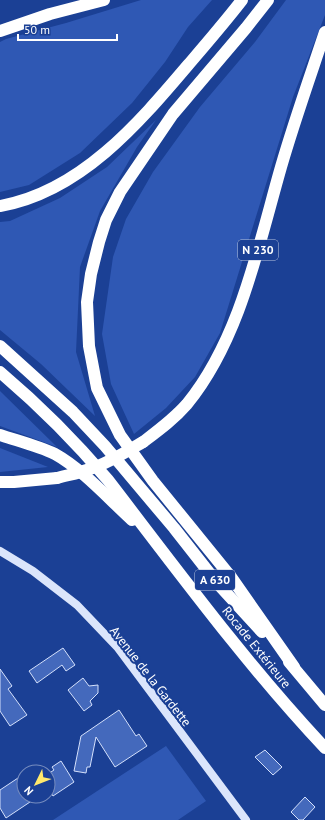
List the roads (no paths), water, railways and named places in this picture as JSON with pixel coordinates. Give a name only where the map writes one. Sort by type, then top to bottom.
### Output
[{"type":"highway","points":[[0,31],[50,14],[104,0]]},
{"type":"highway","points":[[0,206],[16,204],[44,192],[68,180],[92,164],[159,100],[242,0]]},
{"type":"highway","points":[[268,0],[173,114],[138,163],[120,192],[106,220],[91,274],[88,302],[88,346],[97,388],[120,435],[153,481],[231,576],[294,667]]},
{"type":"highway","name":"N 230","points":[[0,482],[56,478],[90,469],[123,455],[167,424],[186,405],[202,384],[221,353],[235,321],[284,158],[325,32]]},
{"type":"highway","name":"A 630","points":[[0,346],[73,412],[105,446],[174,528],[218,584],[294,667],[325,705]]},
{"type":"highway","name":"A 630","points":[[0,372],[22,391],[86,454],[156,542]]},
{"type":"highway","points":[[0,435],[54,454],[67,462],[85,476],[156,542]]},
{"type":"highway","name":"Rocade Extérieure","points":[[156,542],[245,656],[285,704],[325,748]]},
{"type":"main road","name":"Avenue de la Gardette","points":[[0,551],[33,571],[77,605],[118,648],[246,820]]}]
